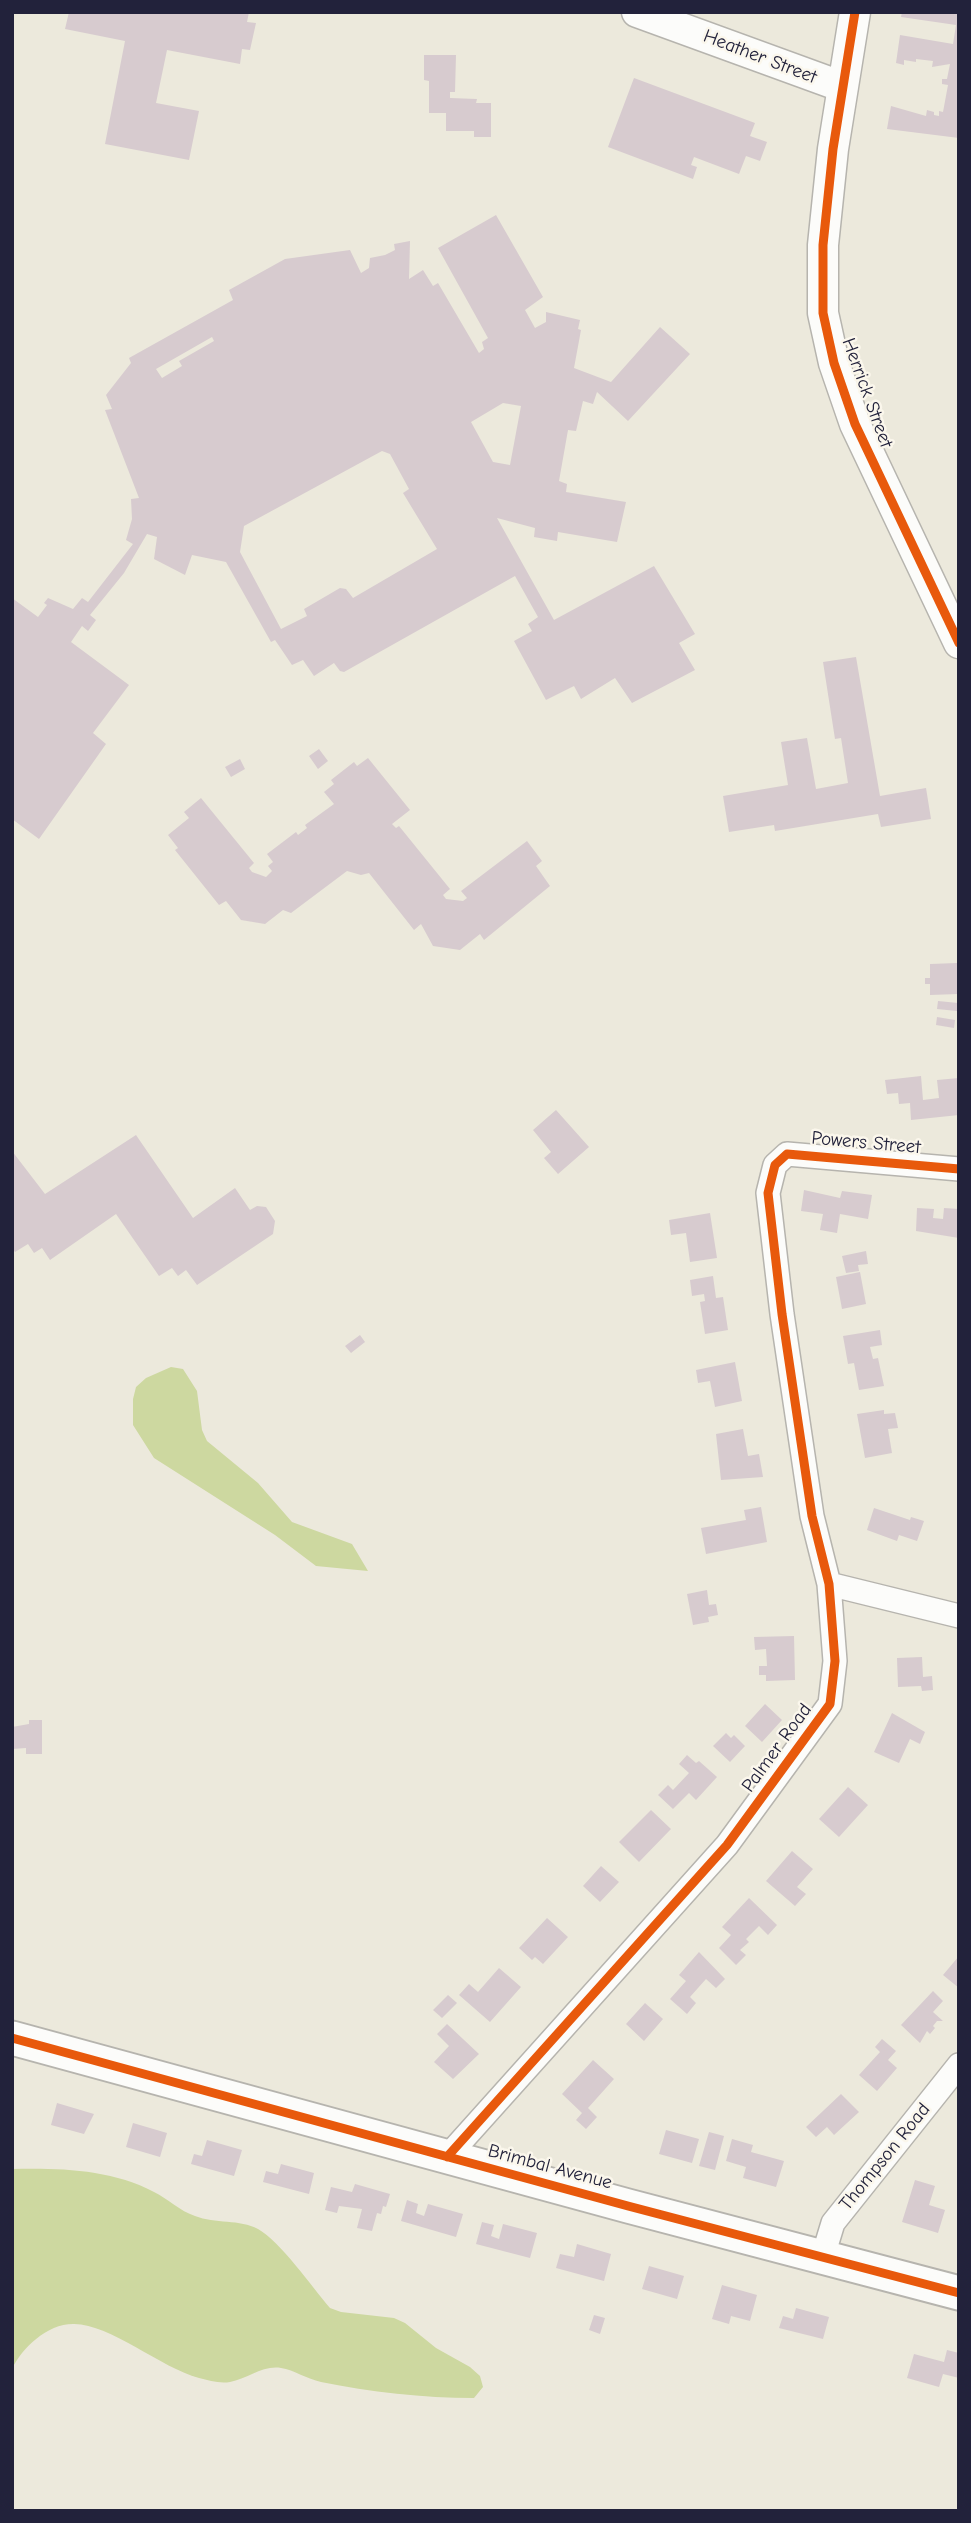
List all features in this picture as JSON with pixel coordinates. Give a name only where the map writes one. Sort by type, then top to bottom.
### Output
[{"type":"main road","name":"Brimbal Avenue","points":[[12,2038],[447,2157],[959,2292]]},
{"type":"street","name":"Heather Street","points":[[637,12],[843,88]]},
{"type":"street","name":"Herrick Street","points":[[855,12],[823,245],[823,313],[834,363],[855,424],[959,643]]},
{"type":"street","name":"Powers Street","points":[[775,1166],[787,1154],[959,1169]]},
{"type":"street","name":"Palmer Road","points":[[447,2157],[727,1845],[801,1748],[830,1704],[835,1661],[829,1584],[812,1516],[782,1314],[768,1194],[775,1166]]},
{"type":"street","points":[[829,1584],[959,1616]]},
{"type":"street","name":"Thompson Road","points":[[823,2256],[833,2223],[959,2065]]},
{"type":"green space","points":[[171,1367],[183,1369],[197,1391],[202,1430],[207,1441],[258,1483],[292,1522],[352,1544],[368,1571],[316,1566],[275,1535],[154,1458],[133,1425],[133,1399],[136,1387],[146,1378]]},
{"type":"green space","points":[[12,2169],[103,2174],[137,2184],[195,2216],[258,2229],[286,2254],[330,2308],[341,2312],[394,2318],[405,2323],[436,2348],[470,2367],[480,2376],[483,2387],[474,2398],[416,2396],[321,2382],[286,2369],[274,2368],[236,2380],[218,2382],[184,2373],[103,2331],[73,2324],[54,2328],[36,2339],[22,2353],[12,2369]]},
{"type":"building","points":[[69,12],[249,12],[247,22],[256,23],[250,50],[242,49],[240,64],[167,50],[156,103],[199,111],[189,160],[105,144],[125,41],[65,29]]},
{"type":"building","points":[[902,12],[959,12],[959,138],[887,129],[891,106],[926,116],[927,110],[939,116],[939,111],[943,112],[948,85],[942,84],[942,79],[947,79],[950,64],[932,67],[933,61],[916,59],[916,62],[904,60],[904,65],[896,63],[900,35],[953,44],[956,25],[901,17]]},
{"type":"building","points":[[424,55],[456,55],[455,92],[450,92],[450,98],[477,99],[476,103],[491,103],[491,137],[474,137],[474,131],[446,131],[446,113],[429,113],[429,81],[424,80]]},
{"type":"building","points":[[634,78],[755,123],[750,136],[767,142],[760,161],[746,156],[739,174],[694,157],[691,165],[697,167],[693,179],[608,147]]},
{"type":"building","points":[[496,215],[543,297],[525,310],[535,328],[546,322],[546,312],[580,320],[578,329],[581,330],[574,368],[611,382],[660,327],[690,354],[628,421],[597,392],[593,404],[583,401],[576,431],[568,430],[559,481],[567,484],[566,492],[626,502],[617,542],[558,532],[557,541],[534,537],[535,528],[497,518],[554,620],[654,566],[695,634],[679,643],[695,670],[632,703],[615,678],[581,699],[574,686],[546,700],[514,641],[532,631],[528,624],[538,617],[515,576],[344,672],[334,663],[314,676],[303,660],[292,665],[275,640],[271,642],[226,562],[192,555],[185,575],[154,559],[157,537],[147,534],[124,573],[90,615],[96,620],[88,631],[82,626],[71,642],[129,685],[93,733],[106,744],[39,839],[12,819],[12,598],[38,617],[47,605],[44,603],[48,598],[73,609],[82,598],[88,602],[133,544],[126,540],[132,519],[131,499],[139,498],[105,410],[112,409],[106,395],[131,363],[129,358],[233,300],[229,290],[285,259],[350,250],[361,273],[369,268],[370,258],[395,250],[394,244],[410,241],[409,279],[423,270],[433,286],[438,283],[479,353],[484,349],[482,342],[488,338],[438,248]],"holes":[[[212,337],[214,341],[179,361],[182,366],[162,378],[156,369]],[[503,403],[521,406],[510,465],[493,462],[471,422]],[[382,451],[390,454],[409,489],[403,493],[437,549],[353,598],[346,589],[340,588],[304,609],[307,616],[281,629],[240,552],[244,526]]]},
{"type":"building","points":[[856,657],[880,796],[926,788],[931,819],[881,827],[878,814],[775,831],[774,825],[729,832],[723,796],[788,785],[781,742],[807,738],[816,789],[848,783],[841,738],[835,739],[823,662]]},
{"type":"building","points":[[319,749],[328,761],[318,769],[309,756]]},
{"type":"building","points":[[368,758],[410,810],[392,824],[396,828],[399,826],[450,889],[443,895],[446,899],[463,901],[467,898],[461,891],[527,841],[542,861],[536,866],[550,886],[484,940],[480,934],[460,950],[433,946],[421,924],[414,930],[369,873],[361,875],[347,871],[291,913],[283,910],[265,924],[241,920],[226,901],[219,905],[175,850],[178,848],[168,835],[189,818],[184,812],[201,798],[254,863],[249,868],[252,872],[266,877],[272,871],[268,866],[273,862],[267,854],[296,832],[298,835],[307,828],[305,825],[334,804],[324,792],[334,784],[331,780],[354,762],[357,766]]},
{"type":"building","points":[[240,759],[245,769],[231,777],[225,767]]},
{"type":"building","points":[[957,963],[958,994],[930,995],[930,984],[925,984],[925,978],[930,978],[930,964]]},
{"type":"building","points":[[938,1001],[958,1003],[957,1011],[937,1009]]},
{"type":"building","points":[[937,1017],[955,1020],[954,1028],[936,1025]]},
{"type":"building","points":[[921,1076],[923,1100],[939,1098],[937,1080],[959,1078],[959,1115],[911,1120],[910,1103],[899,1104],[898,1093],[887,1094],[885,1080]]},
{"type":"building","points":[[556,1110],[589,1147],[558,1174],[544,1158],[551,1152],[533,1130]]},
{"type":"building","points":[[136,1135],[193,1218],[235,1188],[250,1210],[257,1206],[266,1207],[275,1221],[273,1234],[197,1285],[186,1270],[178,1276],[172,1268],[159,1276],[116,1214],[50,1260],[42,1248],[34,1253],[28,1244],[15,1252],[12,1248],[12,1151],[45,1194]]},
{"type":"building","points":[[804,1190],[840,1198],[842,1191],[872,1195],[868,1219],[840,1214],[837,1233],[820,1230],[823,1214],[801,1211]]},
{"type":"building","points":[[917,1208],[934,1209],[933,1218],[943,1219],[944,1208],[959,1209],[959,1238],[916,1231]]},
{"type":"building","points":[[710,1213],[717,1258],[690,1262],[686,1233],[671,1235],[669,1220]]},
{"type":"building","points":[[866,1251],[868,1264],[858,1265],[859,1271],[846,1273],[842,1256]]},
{"type":"building","points":[[860,1272],[866,1304],[842,1309],[836,1277]]},
{"type":"building","points":[[713,1276],[716,1298],[723,1297],[728,1330],[705,1334],[700,1302],[705,1301],[704,1294],[692,1296],[690,1280]]},
{"type":"building","points":[[880,1330],[882,1345],[870,1347],[873,1359],[878,1358],[884,1386],[859,1390],[854,1363],[848,1364],[843,1336]]},
{"type":"building","points":[[360,1335],[365,1342],[351,1353],[345,1346]]},
{"type":"building","points":[[735,1362],[742,1401],[715,1407],[710,1381],[698,1383],[696,1370]]},
{"type":"building","points":[[884,1410],[884,1414],[895,1413],[898,1428],[888,1429],[892,1453],[865,1458],[857,1414]]},
{"type":"building","points":[[743,1429],[748,1456],[759,1454],[763,1477],[721,1480],[716,1434]]},
{"type":"building","points":[[761,1507],[767,1542],[706,1554],[701,1528],[746,1520],[744,1510]]},
{"type":"building","points":[[874,1508],[910,1520],[911,1517],[924,1521],[917,1541],[899,1535],[897,1541],[867,1530]]},
{"type":"building","points":[[707,1590],[709,1605],[716,1604],[718,1615],[708,1617],[709,1622],[693,1625],[687,1594]]},
{"type":"building","points":[[794,1636],[795,1680],[766,1681],[766,1675],[759,1675],[759,1666],[767,1666],[766,1649],[755,1650],[754,1637]]},
{"type":"building","points":[[922,1657],[923,1677],[932,1676],[933,1690],[922,1691],[921,1686],[898,1687],[897,1658]]},
{"type":"building","points":[[765,1704],[782,1720],[762,1742],[745,1726]]},
{"type":"building","points":[[892,1713],[925,1732],[920,1744],[910,1739],[899,1763],[874,1752]]},
{"type":"building","points":[[29,1720],[42,1720],[42,1754],[26,1754],[26,1748],[12,1749],[12,1727],[29,1724]]},
{"type":"building","points":[[726,1733],[731,1738],[734,1735],[745,1746],[730,1762],[713,1746]]},
{"type":"building","points":[[687,1755],[696,1763],[699,1761],[717,1777],[696,1800],[689,1793],[673,1809],[658,1795],[668,1785],[673,1790],[689,1773],[679,1764]]},
{"type":"building","points":[[848,1787],[868,1805],[839,1837],[819,1819]]},
{"type":"building","points":[[651,1810],[671,1829],[639,1862],[619,1842]]},
{"type":"building","points":[[792,1851],[813,1869],[797,1887],[806,1894],[795,1906],[766,1881]]},
{"type":"building","points":[[601,1866],[619,1882],[600,1902],[583,1886]]},
{"type":"building","points":[[749,1898],[777,1925],[768,1935],[759,1926],[746,1939],[749,1942],[740,1950],[746,1955],[736,1965],[719,1948],[731,1935],[722,1927]]},
{"type":"building","points":[[547,1918],[568,1937],[543,1964],[535,1957],[532,1960],[519,1948]]},
{"type":"building","points":[[699,1952],[725,1979],[716,1988],[706,1979],[690,1997],[696,2003],[687,2014],[670,1999],[686,1981],[679,1975]]},
{"type":"building","points":[[959,1956],[959,1988],[943,1975]]},
{"type":"building","points":[[499,1968],[521,1987],[490,2022],[459,1995],[469,1984],[478,1992]]},
{"type":"building","points":[[933,1991],[943,2001],[933,2012],[943,2021],[937,2021],[933,2026],[935,2028],[930,2034],[927,2031],[920,2043],[901,2025]]},
{"type":"building","points":[[448,1995],[457,2003],[442,2018],[433,2010]]},
{"type":"building","points":[[645,2003],[663,2019],[644,2041],[626,2024]]},
{"type":"building","points":[[447,2024],[479,2054],[453,2079],[434,2062],[449,2046],[437,2034]]},
{"type":"building","points":[[882,2039],[896,2051],[888,2060],[897,2068],[877,2091],[859,2075],[880,2052],[875,2047]]},
{"type":"building","points":[[593,2060],[614,2079],[588,2108],[597,2117],[586,2129],[576,2120],[582,2113],[562,2094]]},
{"type":"building","points":[[841,2094],[859,2112],[834,2135],[827,2127],[816,2137],[806,2127]]},
{"type":"building","points":[[57,2103],[94,2114],[84,2134],[51,2125]]},
{"type":"building","points":[[133,2123],[167,2133],[160,2157],[126,2147]]},
{"type":"building","points":[[666,2130],[699,2139],[692,2163],[659,2154]]},
{"type":"building","points":[[709,2132],[724,2136],[715,2170],[699,2166]]},
{"type":"building","points":[[732,2139],[753,2145],[751,2152],[784,2161],[776,2187],[743,2178],[746,2167],[726,2161]]},
{"type":"building","points":[[207,2140],[242,2150],[234,2176],[191,2164],[194,2154],[202,2156]]},
{"type":"building","points":[[281,2164],[314,2173],[309,2194],[263,2182],[266,2171],[278,2174]]},
{"type":"building","points":[[915,2180],[935,2186],[929,2205],[945,2210],[938,2233],[902,2222]]},
{"type":"building","points":[[355,2184],[390,2194],[386,2207],[383,2206],[381,2214],[377,2213],[372,2231],[357,2228],[362,2209],[339,2206],[337,2213],[325,2210],[331,2187],[352,2192]]},
{"type":"building","points":[[407,2200],[418,2204],[416,2213],[424,2216],[428,2204],[463,2214],[456,2237],[401,2221]]},
{"type":"building","points":[[482,2222],[494,2225],[491,2236],[499,2239],[503,2224],[537,2233],[530,2258],[476,2244]]},
{"type":"building","points":[[577,2244],[611,2254],[604,2281],[556,2268],[560,2254],[574,2257]]},
{"type":"building","points":[[649,2266],[684,2276],[677,2299],[642,2289]]},
{"type":"building","points":[[722,2285],[757,2295],[750,2321],[731,2316],[729,2324],[712,2319]]},
{"type":"building","points":[[796,2308],[829,2317],[823,2339],[779,2328],[783,2316],[793,2319]]},
{"type":"building","points":[[594,2315],[605,2318],[600,2334],[589,2330]]},
{"type":"building","points":[[947,2350],[959,2353],[959,2378],[943,2374],[939,2387],[907,2378],[914,2354],[944,2362]]},
{"type":"cycle path","points":[[855,12],[833,149],[823,245],[823,313],[834,363],[855,424],[959,643]]},
{"type":"cycle path","points":[[447,2157],[727,1845],[830,1704],[835,1661],[829,1584],[812,1516],[782,1314],[768,1193],[775,1165],[787,1154],[959,1169]]},
{"type":"cycle path","points":[[12,2038],[959,2293]]}]
